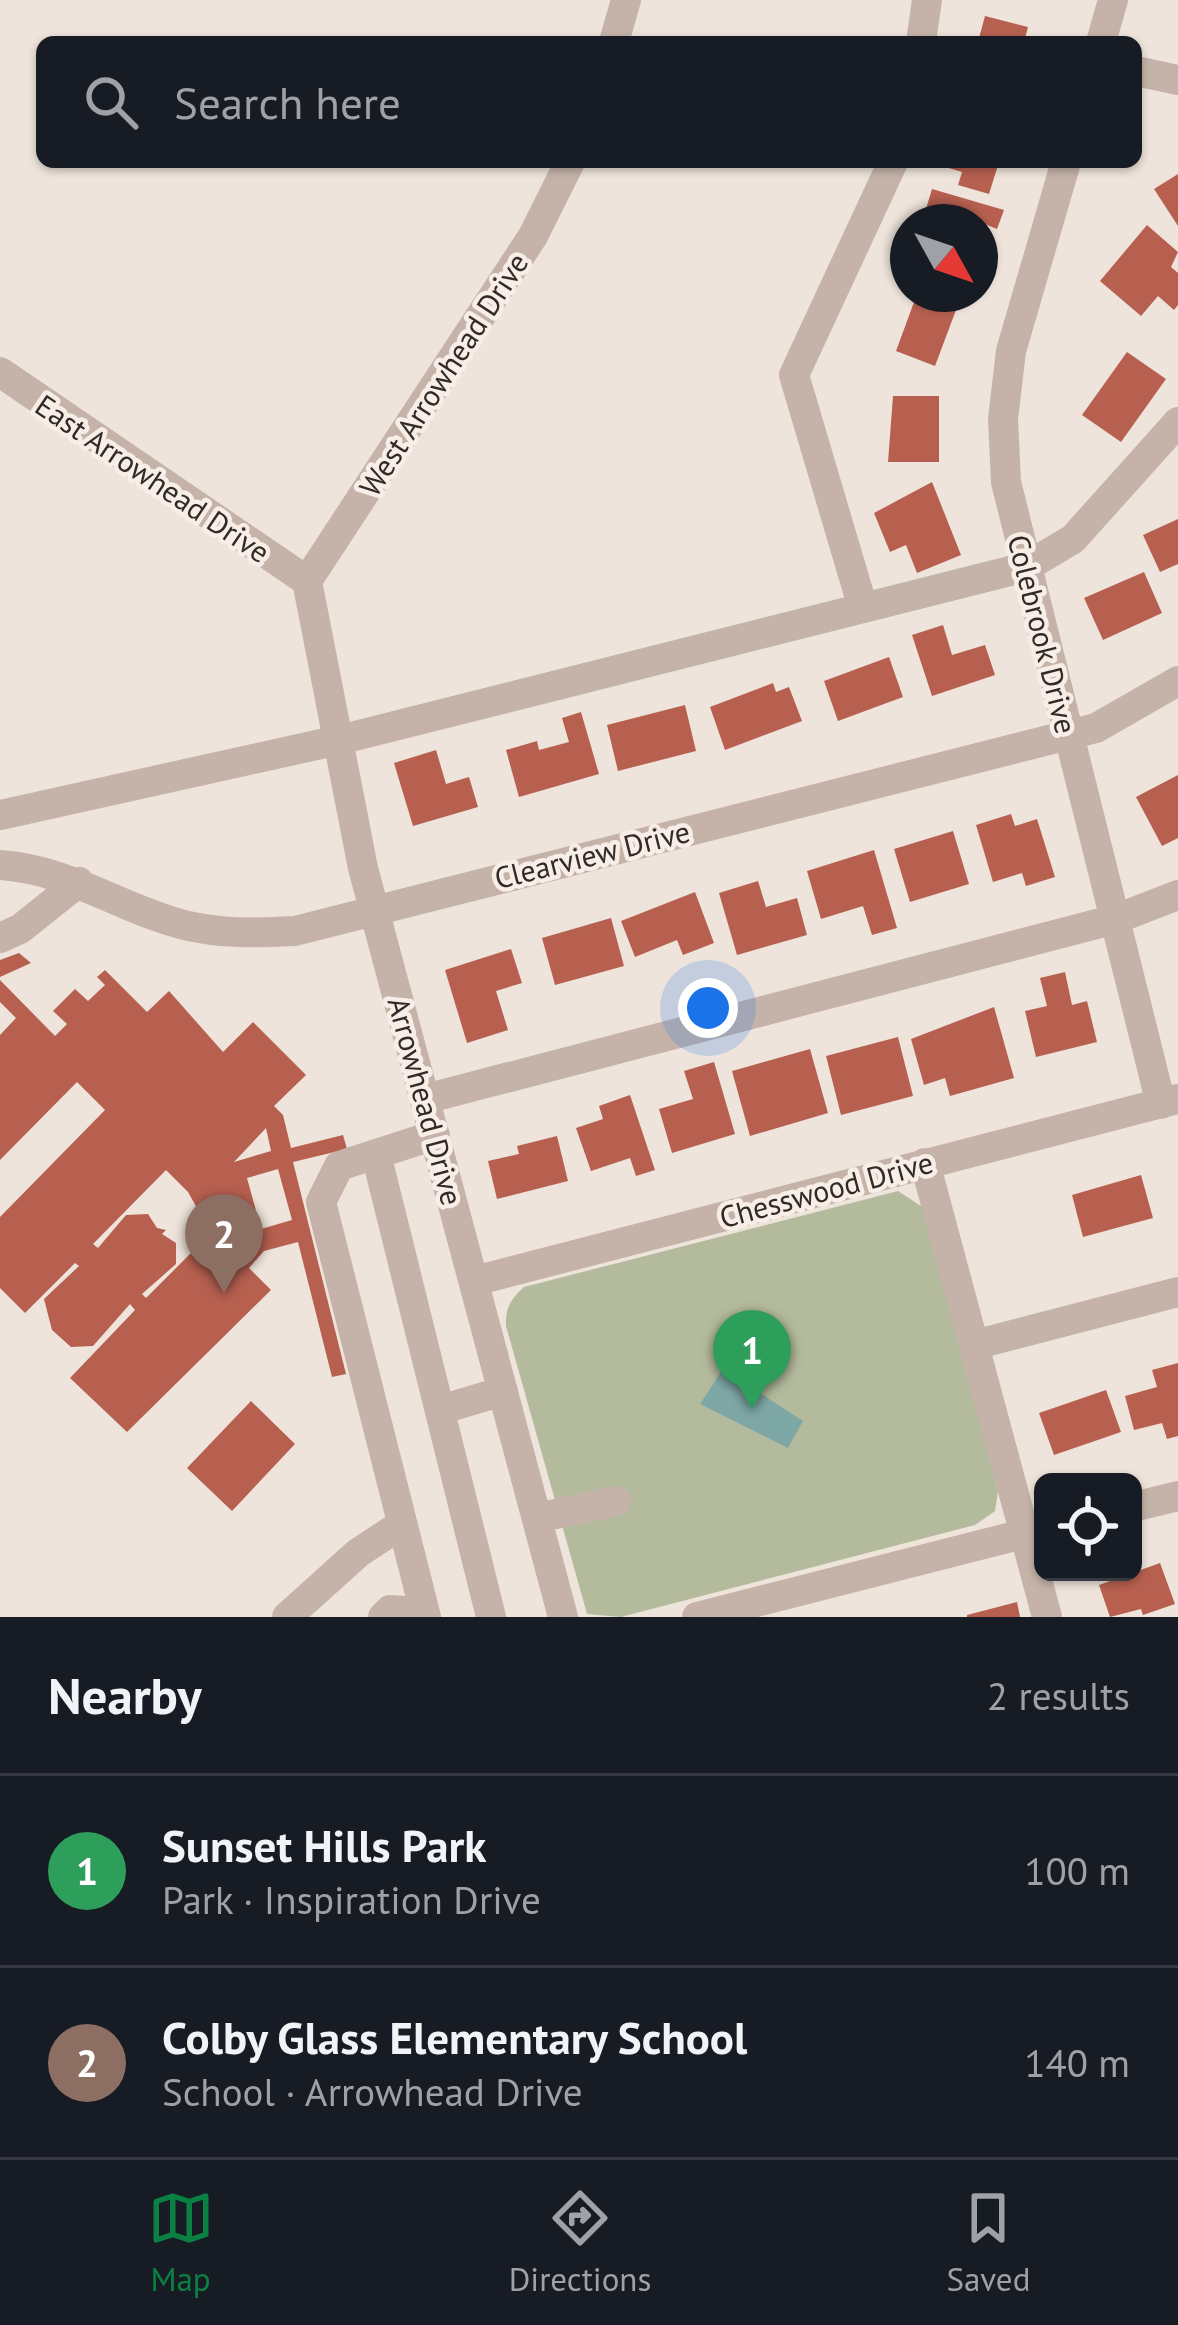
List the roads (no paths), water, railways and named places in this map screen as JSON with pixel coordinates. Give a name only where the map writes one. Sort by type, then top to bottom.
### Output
[{"type":"street","points":[[616,36],[626,0]]},
{"type":"street","points":[[921,36],[927,0]]},
{"type":"street","points":[[1103,36],[1113,0]]},
{"type":"street","points":[[1142,71],[1178,80]]},
{"type":"street","name":"West Arrowhead Drive","points":[[308,581],[533,236],[566,168]]},
{"type":"street","points":[[863,608],[794,375],[890,168]]},
{"type":"street","name":"Colebrook Drive","points":[[1064,168],[1004,388],[1006,482],[1116,919],[1170,1101]]},
{"type":"street","name":"East Arrowhead Drive","points":[[0,372],[308,581]]},
{"type":"street","points":[[0,815],[340,740],[1026,567],[1073,539],[1178,422]]},
{"type":"street","name":"Arrowhead Drive","points":[[308,581],[374,909],[563,1617]]},
{"type":"street","name":"Clearview Drive","points":[[0,865],[79,882],[173,921],[241,934],[295,931],[1069,735],[1128,714],[1178,681]]},
{"type":"street","points":[[0,938],[20,929],[79,882]]},
{"type":"street","points":[[425,1099],[1116,919],[1178,896]]},
{"type":"street","name":"Chesswood Drive","points":[[474,1281],[1170,1101]]},
{"type":"street","points":[[383,1617],[390,1610],[425,1614],[399,1526],[321,1202],[339,1166],[435,1135]]},
{"type":"street","points":[[376,1154],[491,1617]]},
{"type":"street","points":[[697,1617],[1034,1531],[974,1345],[925,1163]]},
{"type":"street","points":[[974,1345],[1178,1292]]},
{"type":"street","points":[[440,1410],[503,1391]]},
{"type":"street","points":[[1142,1505],[1178,1496]]},
{"type":"street","points":[[537,1518],[616,1501]]},
{"type":"street","points":[[287,1617],[358,1552],[399,1526]]},
{"type":"street","points":[[1042,1581],[1048,1617]]},
{"type":"water","points":[[723,1369],[803,1421],[788,1448],[700,1404]]},
{"type":"place","name":"Colby Glass Elementary School","points":[[224,1293]]},
{"type":"place","name":"Sunset Hills Park","points":[[752,1409]]}]
